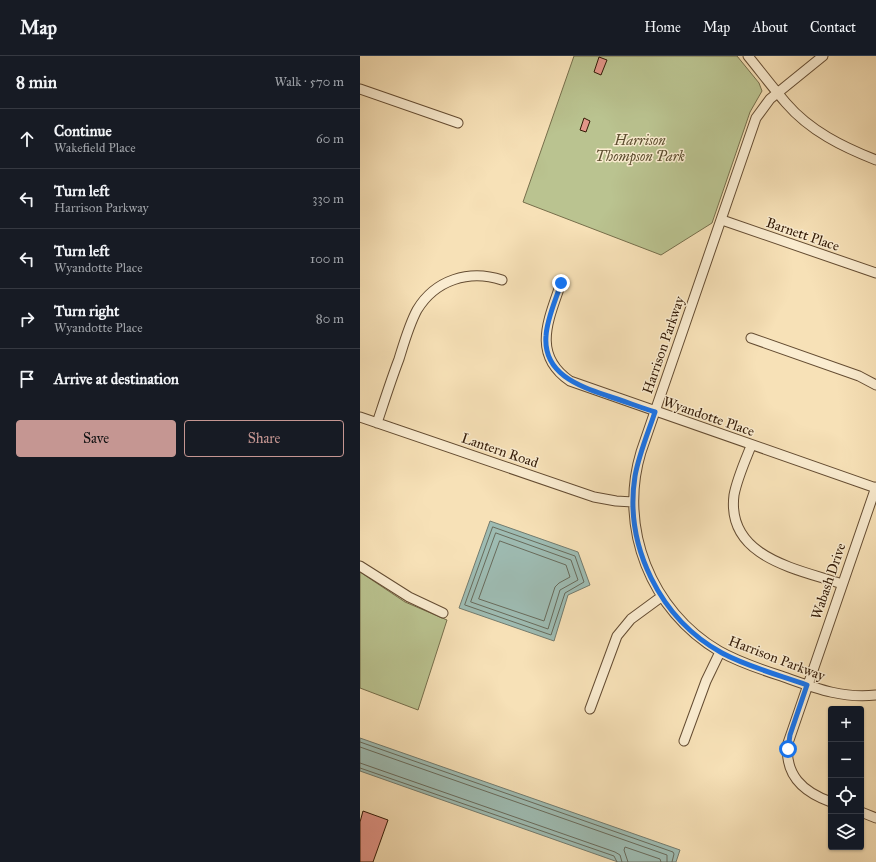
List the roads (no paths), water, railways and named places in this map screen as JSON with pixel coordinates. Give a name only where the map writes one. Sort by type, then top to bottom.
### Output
[{"type":"street","points":[[748,56],[787,104],[817,130],[851,150],[876,160]]},
{"type":"street","name":"Harrison Parkway","points":[[823,56],[777,92],[763,107],[756,118],[638,463],[633,502],[635,522],[643,558],[662,598],[671,610],[693,633],[720,652],[750,665],[807,685],[840,695],[876,695]]},
{"type":"street","points":[[360,89],[458,123]]},
{"type":"street","name":"Barnett Place","points":[[722,220],[876,273]]},
{"type":"street","points":[[377,423],[412,319],[422,302],[441,285],[464,276],[484,275],[502,280]]},
{"type":"street","name":"Wyandotte Place","points":[[561,283],[545,337],[547,352],[555,368],[563,376],[575,384],[751,446],[876,487]]},
{"type":"street","points":[[751,338],[859,376],[876,385]]},
{"type":"street","name":"Lantern Road","points":[[360,417],[594,497],[633,502]]},
{"type":"street","points":[[751,446],[734,496],[736,520],[745,540],[767,558],[842,584]]},
{"type":"street","name":"Wabash Drive","points":[[828,801],[812,794],[801,786],[793,774],[788,760],[790,735],[876,487]]},
{"type":"street","points":[[360,566],[409,597],[443,613]]},
{"type":"street","points":[[590,709],[617,636],[630,619],[662,598]]},
{"type":"street","points":[[684,741],[706,682],[720,652]]},
{"type":"street","points":[[864,813],[876,818]]},
{"type":"water","points":[[490,521],[578,552],[590,585],[568,595],[554,641],[459,608]]},
{"type":"water","points":[[360,738],[680,850],[676,862],[618,862],[360,771]]},
{"type":"park label","name":"Harrison Thompson Park","points":[[640,148]]}]
